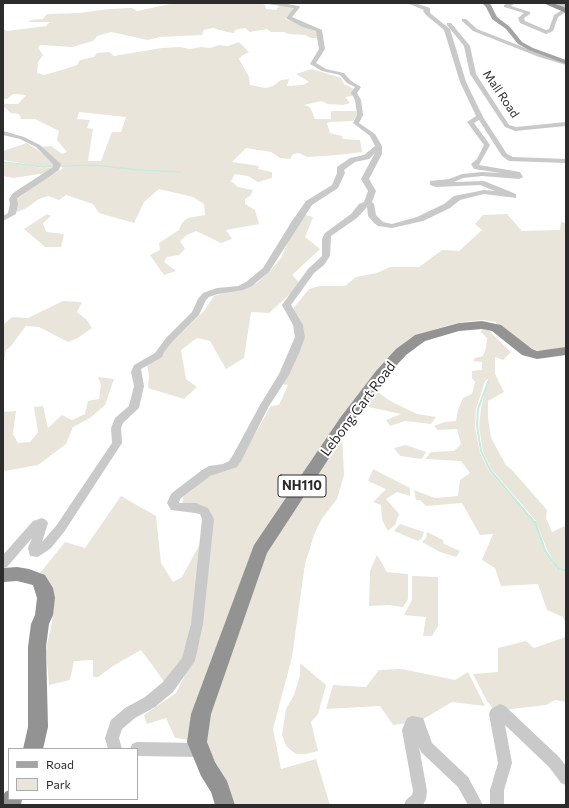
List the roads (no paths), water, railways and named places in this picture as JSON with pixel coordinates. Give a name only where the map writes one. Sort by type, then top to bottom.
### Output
[{"type":"highway","points":[[547,3],[565,9]]},
{"type":"highway","name":"Lebong Cart Road","points":[[225,805],[220,788],[196,742],[201,714],[260,550],[345,422],[381,374],[401,352],[420,338],[459,327],[482,325],[496,328],[527,352],[537,355],[566,351]]},
{"type":"highway","points":[[3,575],[23,575],[39,580],[44,588],[46,598],[44,615],[40,624],[37,647],[38,727],[33,748]]},
{"type":"main road","points":[[485,3],[489,6],[494,18],[508,28],[520,43],[566,63]]},
{"type":"street","points":[[265,3],[298,7],[289,18],[319,30],[322,49],[314,64],[324,70],[342,74],[358,87],[354,93],[358,100],[360,115],[356,123],[372,135],[379,146],[378,154],[365,179],[372,191],[368,204]]},
{"type":"street","points":[[410,3],[428,6],[426,11],[428,14],[447,29],[463,82],[480,117],[504,155],[512,159],[566,161]]},
{"type":"street","points":[[512,3],[506,6],[528,13],[521,18],[522,22],[546,32],[552,30],[556,16],[565,9],[551,3]]},
{"type":"street","points":[[464,20],[475,30],[541,56],[566,63]]},
{"type":"street","name":"Mall Road","points":[[449,24],[467,46],[473,74],[507,126],[515,129],[566,124]]},
{"type":"street","points":[[368,204],[370,204],[372,216],[381,224],[392,226],[420,219],[447,206],[457,198],[484,192],[514,196],[481,183],[436,185],[433,182],[450,181],[462,176],[482,174],[519,177],[517,174],[477,167],[475,164],[480,160],[487,145],[470,122],[480,117]]},
{"type":"street","points":[[3,133],[22,138],[38,146],[57,164],[56,168],[16,195],[13,199],[14,204],[12,214],[3,219]]},
{"type":"street","points":[[3,563],[37,524],[42,523],[42,527],[34,548],[34,552],[38,552],[47,545],[60,529],[117,443],[116,428],[119,421],[134,408],[140,386],[136,372],[137,368],[159,355],[160,350],[196,313],[202,299],[206,295],[217,291],[240,288],[249,284],[266,270],[309,203],[335,186],[341,173],[340,169],[353,160],[366,157],[379,146]]},
{"type":"street","points":[[115,748],[112,738],[116,725],[130,713],[150,702],[168,687],[188,661],[197,624],[208,519],[204,511],[196,508],[174,507],[173,503],[176,496],[206,473],[213,469],[224,468],[232,464],[237,458],[265,405],[284,375],[300,337],[298,325],[286,305],[311,271],[321,263],[326,256],[326,239],[328,235],[354,216],[364,204],[368,204]]},
{"type":"street","points":[[498,805],[497,790],[505,763],[496,714],[500,711],[554,762],[566,778]]},
{"type":"street","points":[[411,805],[419,799],[420,791],[409,730],[412,723],[418,723],[426,747],[463,782],[476,805]]},
{"type":"street","points":[[138,749],[175,748],[200,750]]},
{"type":"waterway","points":[[3,162],[44,167],[55,166]]},
{"type":"waterway","points":[[59,166],[94,165],[139,170],[181,172]]},
{"type":"waterway","points":[[488,382],[478,409],[477,426],[481,451],[490,470],[535,523]]},
{"type":"waterway","points":[[535,522],[545,551],[558,569],[566,570]]}]
